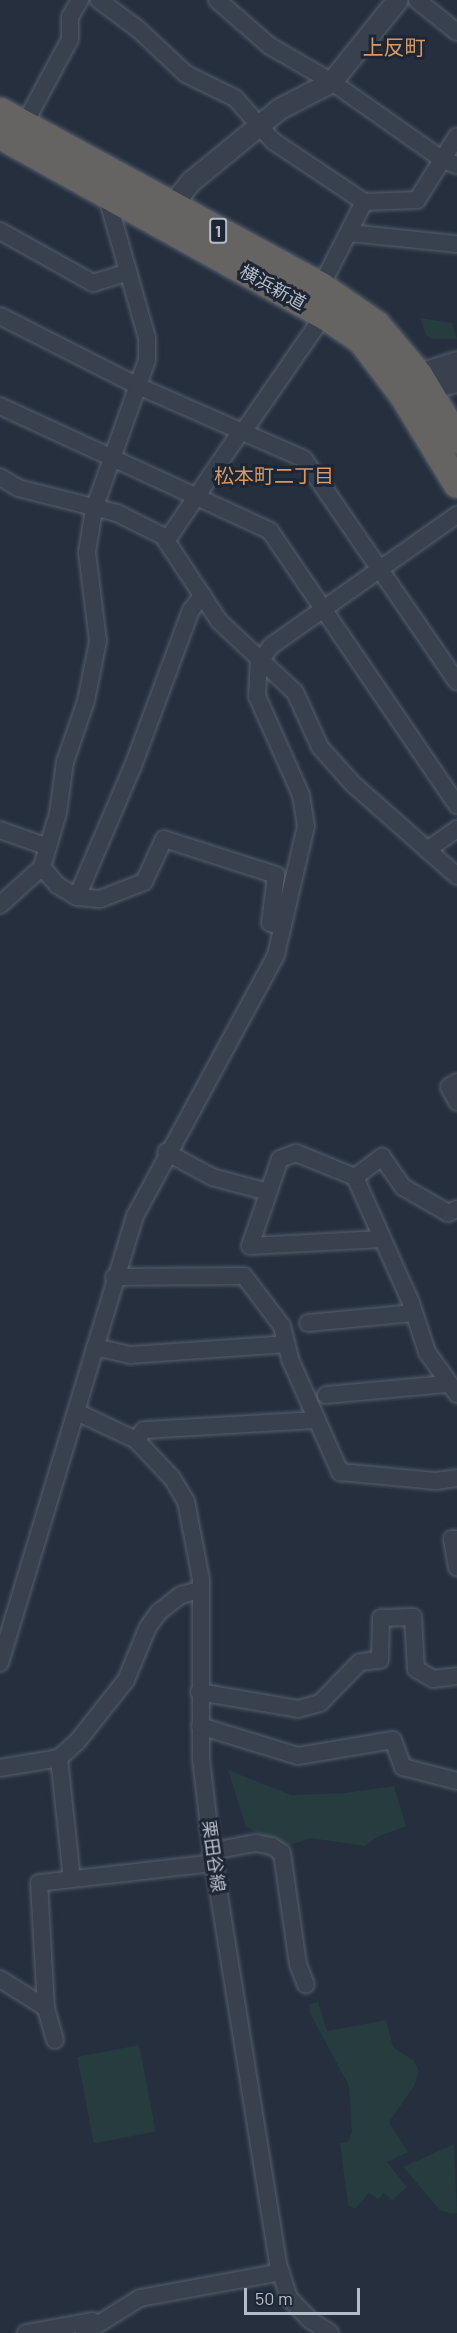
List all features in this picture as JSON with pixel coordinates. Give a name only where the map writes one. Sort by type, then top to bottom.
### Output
[{"type":"highway","name":"横浜新道","points":[[0,111],[321,286],[376,324],[410,385],[457,484]]},
{"type":"highway","name":"横浜新道","points":[[0,135],[324,315],[361,340],[410,385],[457,439]]},
{"type":"street","points":[[25,123],[70,39],[70,17],[80,0]]},
{"type":"street","points":[[99,0],[138,29],[186,74],[234,98],[257,127],[364,202],[417,200],[450,163],[457,136]]},
{"type":"street","points":[[217,0],[270,46],[332,82],[450,163]]},
{"type":"street","points":[[172,206],[191,182],[280,109],[332,82],[398,0]]},
{"type":"street","points":[[417,0],[457,32]]},
{"type":"street","points":[[0,905],[42,867],[58,813],[65,762],[87,700],[98,641],[87,552],[94,508],[147,360],[147,338],[106,194]]},
{"type":"street","points":[[321,286],[364,202]]},
{"type":"street","points":[[0,231],[93,283],[128,272]]},
{"type":"street","points":[[350,233],[457,244]]},
{"type":"street","points":[[167,540],[324,315]]},
{"type":"street","points":[[0,316],[138,386],[304,459],[457,682]]},
{"type":"street","points":[[410,385],[457,362]]},
{"type":"street","points":[[410,385],[457,382]]},
{"type":"street","points":[[0,406],[270,531],[326,608],[457,805]]},
{"type":"street","points":[[0,477],[18,488],[117,513],[167,540],[219,621],[259,663],[295,692],[320,747],[353,784],[370,796],[457,876]]},
{"type":"street","points":[[0,1663],[77,1412],[114,1277],[135,1216],[166,1152],[276,955],[306,826],[301,795],[257,696],[259,663],[271,646],[457,515]]},
{"type":"street","points":[[77,897],[133,766],[191,610],[203,595]]},
{"type":"street","points":[[427,850],[457,829]]},
{"type":"street","points":[[0,830],[48,847]]},
{"type":"street","points":[[42,867],[57,885],[77,897],[100,899],[144,882],[164,839],[276,875],[270,923],[282,927]]},
{"type":"street","points":[[457,1082],[449,1087],[457,1101]]},
{"type":"street","points":[[166,1152],[212,1177],[267,1192]]},
{"type":"street","points":[[452,1389],[427,1352],[414,1312],[355,1177],[296,1153],[280,1159],[245,1261],[282,1326],[317,1420],[340,1472],[436,1481],[457,1478]]},
{"type":"street","points":[[355,1177],[382,1157],[404,1187],[448,1212],[457,1209]]},
{"type":"street","points":[[114,1277],[245,1261],[382,1239]]},
{"type":"street","points":[[308,1323],[414,1312]]},
{"type":"street","points":[[95,1347],[131,1355],[287,1344]]},
{"type":"street","points":[[326,1395],[452,1389]]},
{"type":"street","name":"栗田谷線","points":[[77,1412],[136,1440],[172,1478],[186,1501],[196,1538],[200,1590],[200,1726],[213,1857],[281,2272],[289,2298],[319,2330]]},
{"type":"street","points":[[136,1440],[144,1430],[317,1420]]},
{"type":"street","points":[[457,1539],[452,1539],[457,1568]]},
{"type":"street","points":[[0,1768],[59,1758],[100,1717],[126,1680],[148,1627],[159,1612],[181,1595],[200,1590]]},
{"type":"street","points":[[199,1692],[298,1709],[320,1703],[360,1662],[380,1660],[381,1618],[413,1617],[416,1669],[433,1679],[457,1676]]},
{"type":"street","points":[[200,1726],[298,1756],[393,1740],[403,1767],[457,1781]]},
{"type":"street","points":[[59,1758],[72,1879]]},
{"type":"street","points":[[55,2040],[46,2008],[39,1883],[213,1857],[256,1843],[272,1846],[282,1853],[296,1953],[306,1985]]},
{"type":"street","points":[[0,1978],[46,2008]]},
{"type":"street","points":[[91,2328],[140,2298],[281,2272]]},
{"type":"street","points":[[26,2333],[92,2320],[91,2328]]},
{"type":"green space","points":[[420,318],[452,323],[457,339],[432,339],[426,335]]},
{"type":"green space","points":[[228,1770],[291,1795],[345,1793],[394,1786],[406,1826],[377,1837],[365,1846],[310,1838],[285,1847],[246,1827]]},
{"type":"green space","points":[[318,2002],[327,2031],[386,2020],[393,2047],[414,2061],[419,2071],[414,2086],[389,2122],[408,2152],[387,2162],[407,2187],[392,2200],[384,2193],[378,2199],[369,2193],[355,2209],[348,2205],[340,2143],[348,2142],[352,2132],[349,2086],[310,2013],[309,2004]]},
{"type":"green space","points":[[139,2045],[156,2131],[94,2143],[77,2057]]},
{"type":"green space","points":[[454,2144],[457,2213],[452,2214],[440,2210],[403,2167]]},
{"type":"district","name":"上反町","points":[[394,47]]},
{"type":"district","name":"松本町二丁目","points":[[274,475]]}]
